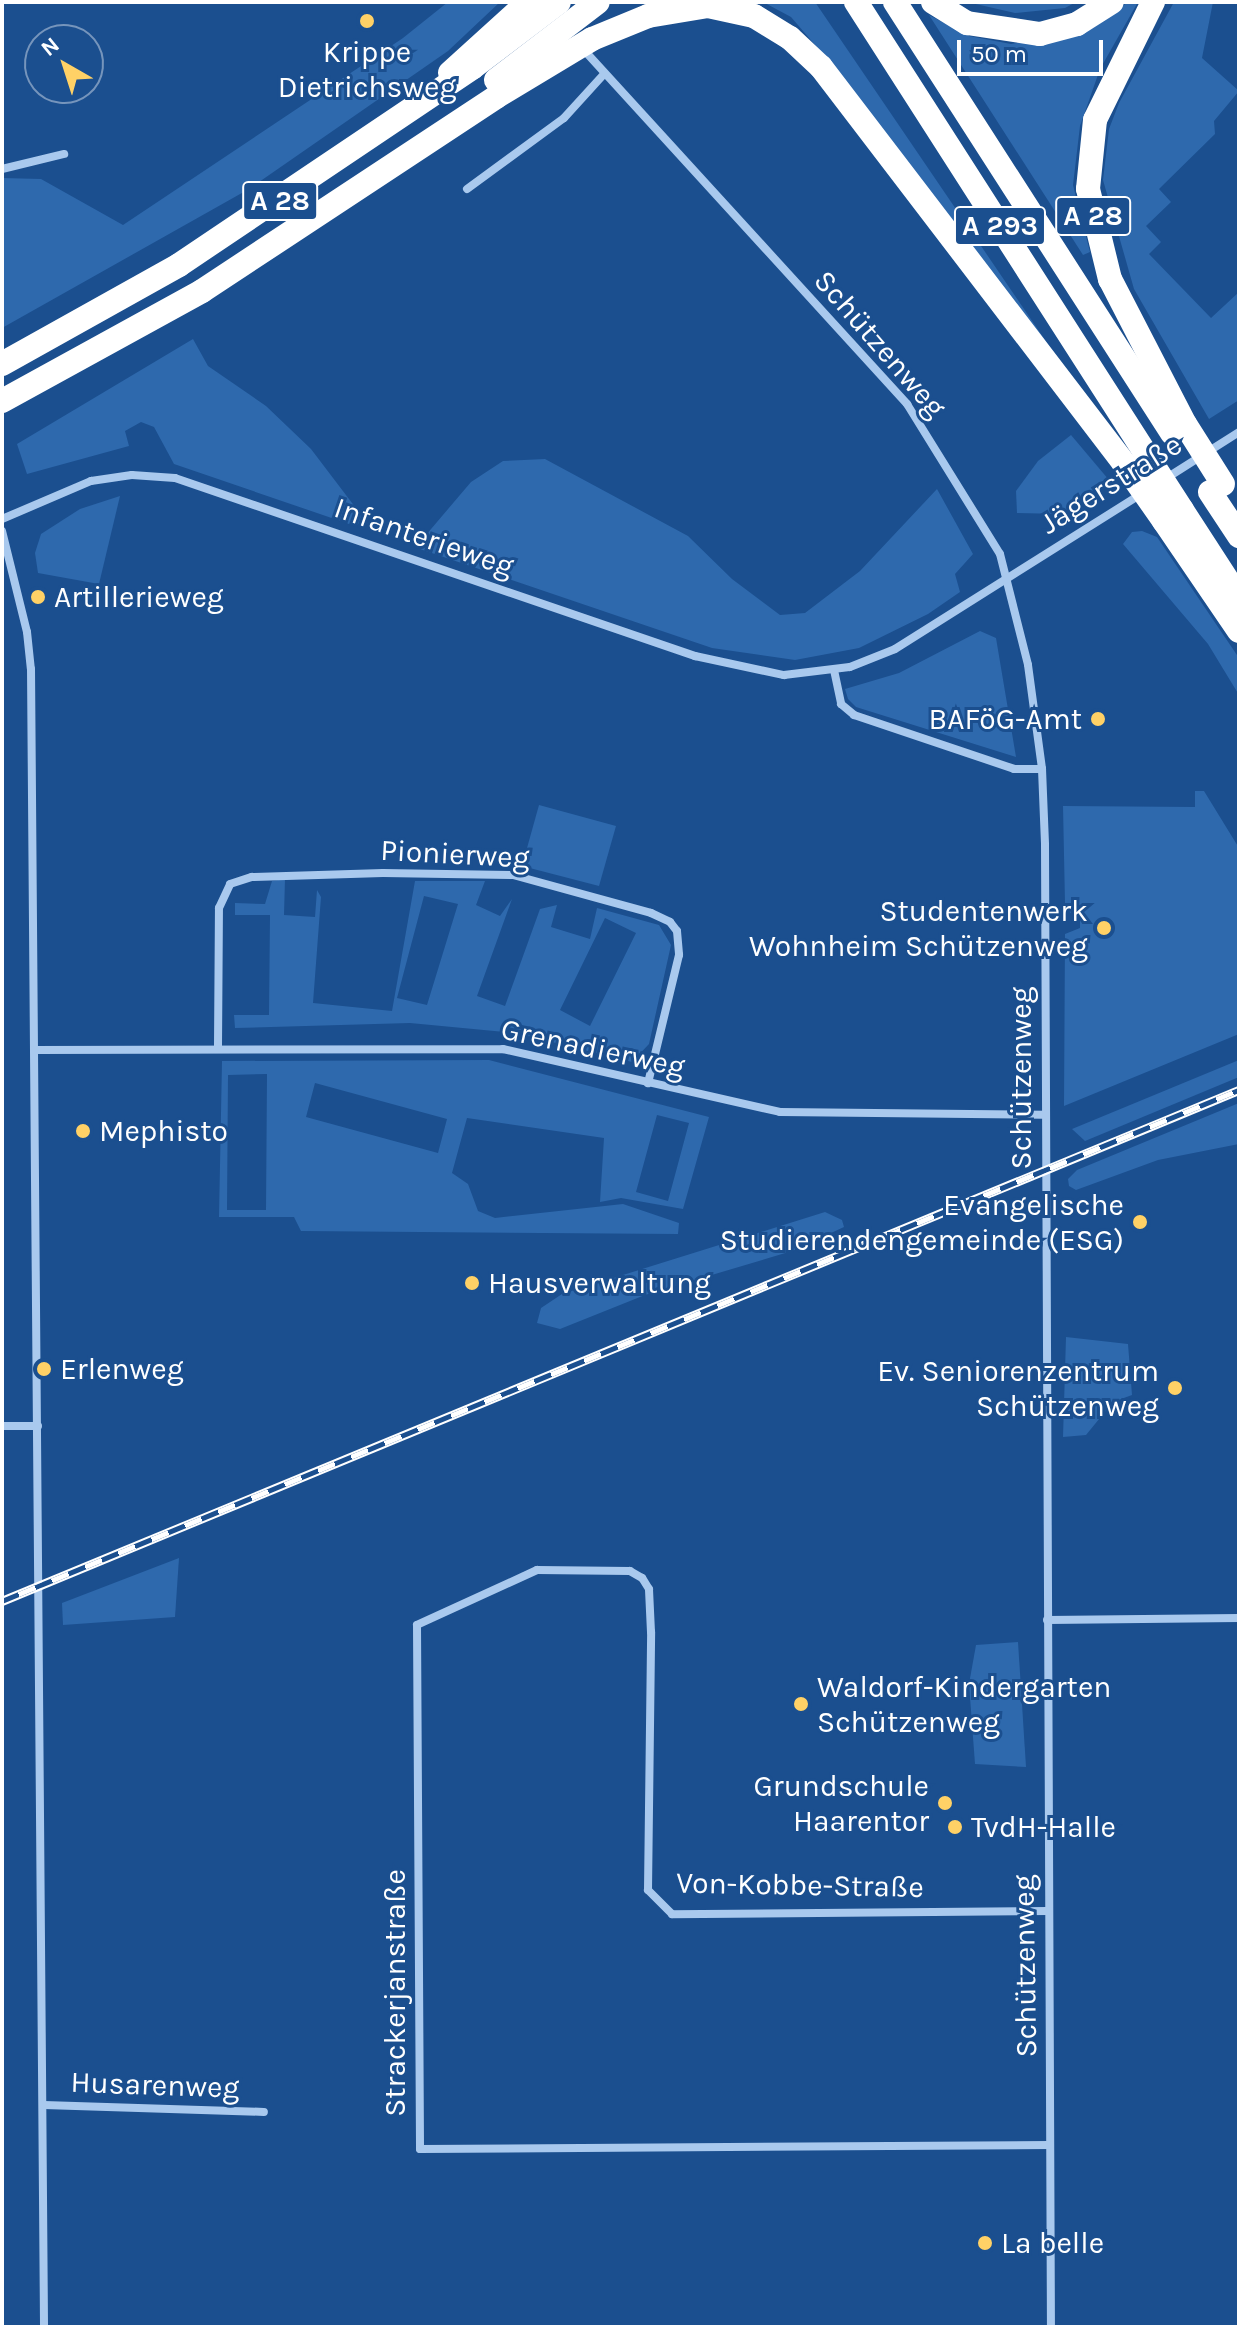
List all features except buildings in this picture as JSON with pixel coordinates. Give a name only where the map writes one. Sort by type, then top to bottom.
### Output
[{"type":"highway","name":"A 28","points":[[480,78],[528,2]]},
{"type":"highway","points":[[480,78],[598,2]]},
{"type":"highway","name":"A 293","points":[[856,2],[1134,457]]},
{"type":"highway","name":"A 293","points":[[895,2],[1178,428]]},
{"type":"highway","points":[[933,2],[967,23],[1040,34],[1077,24],[1112,2]]},
{"type":"highway","name":"A 28","points":[[1153,2],[1095,120],[1088,189],[1110,279],[1178,428],[1216,488],[1235,531]]},
{"type":"highway","name":"A 28","points":[[2,364],[179,265],[416,106],[480,78],[582,44],[648,16],[708,6],[754,16],[790,38],[821,67],[1134,457],[1173,515],[1239,631]]},
{"type":"highway","name":"A 28","points":[[2,401],[202,291],[369,179],[480,78],[560,13]]},
{"type":"highway","points":[[1173,515],[1239,598]]},
{"type":"street","name":"Schützenweg","points":[[543,2],[560,13],[604,74],[907,404],[972,503],[1008,578],[1028,665],[1042,769],[1051,2327]]},
{"type":"street","points":[[467,189],[564,118],[604,74]]},
{"type":"street","points":[[2,169],[64,154]]},
{"type":"street","name":"Jägerstraße","points":[[1008,578],[1239,432]]},
{"type":"street","name":"Infanterieweg","points":[[2,519],[91,481],[132,475],[175,478],[726,666],[784,675],[834,670],[895,649],[1008,578]]},
{"type":"street","points":[[2,531],[30,649],[44,2327]]},
{"type":"street","points":[[834,670],[841,704],[854,715],[1014,769],[1042,769]]},
{"type":"street","name":"Pionierweg","points":[[218,1046],[219,908],[230,884],[252,877],[383,873],[513,875],[651,913],[670,922],[677,931],[679,955],[648,1083]]},
{"type":"street","name":"Grenadierweg","points":[[34,1050],[218,1046],[503,1049],[780,1112],[1045,1115]]},
{"type":"street","points":[[2,1426],[38,1426]]},
{"type":"street","name":"Strackerjanstraße","points":[[630,1571],[537,1570],[417,1625],[420,2149],[1050,2145]]},
{"type":"street","name":"Von-Kobbe-Straße","points":[[630,1571],[649,1589],[648,1890],[656,1903],[672,1914],[1049,1911]]},
{"type":"street","points":[[1047,1620],[1239,1618]]},
{"type":"street","name":"Husarenweg","points":[[44,2105],[264,2112]]},
{"type":"shaded area","points":[[448,2],[500,2],[448,51],[249,189],[2,328],[2,178],[41,179],[123,225],[403,38]]},
{"type":"shaded area","points":[[763,2],[815,2],[1060,362],[834,67],[791,17]]},
{"type":"shaded area","points":[[967,2],[1076,2],[1065,8],[1015,13]]},
{"type":"shaded area","points":[[1128,2],[1138,2],[1100,69],[1080,126],[1073,185],[1090,252],[1083,255],[929,15],[969,36],[1011,44],[1093,28]]},
{"type":"shaded area","points":[[1174,2],[1213,2],[1202,58],[1239,91],[1214,121],[1215,134],[1159,189],[1171,202],[1146,226],[1161,242],[1149,254],[1211,318],[1239,292],[1239,400],[1209,419],[1134,289],[1103,180],[1109,129],[1119,103]]},
{"type":"shaded area","points":[[193,339],[208,366],[266,406],[311,449],[368,524],[352,525],[174,464],[154,427],[141,422],[125,431],[129,446],[27,474],[17,444]]},
{"type":"shaded area","points":[[1071,435],[1109,480],[1062,514],[1017,513],[1016,491],[1038,461]]},
{"type":"shaded area","points":[[545,459],[688,536],[732,579],[780,615],[805,613],[860,571],[937,489],[973,554],[955,574],[960,592],[928,614],[859,648],[795,660],[712,648],[420,549],[420,542],[471,482],[503,461]]},
{"type":"shaded area","points":[[120,496],[99,584],[38,573],[35,553],[41,534],[80,509]]},
{"type":"shaded area","points":[[1142,531],[1157,537],[1239,658],[1239,695],[1208,644],[1123,544],[1132,532]]},
{"type":"shaded area","points":[[980,631],[996,638],[1016,757],[856,707],[848,699],[845,689],[899,673]]},
{"type":"shaded area","points":[[1195,791],[1204,791],[1239,848],[1239,1034],[1064,1106],[1065,934],[1080,928],[1080,915],[1072,915],[1065,904],[1063,806],[1195,807]]},
{"type":"shaded area","points":[[539,805],[616,826],[599,886],[522,866]]},
{"type":"shaded area","points":[[285,879],[284,915],[315,917],[317,890],[321,897],[313,1003],[392,1011],[415,881],[485,881],[476,905],[500,916],[512,899],[477,996],[505,1006],[540,909],[557,905],[551,927],[590,939],[597,908],[659,925],[671,945],[649,1044],[632,1062],[516,1033],[410,1023],[235,1028],[234,1015],[269,1015],[270,915],[235,915],[235,903],[265,904],[272,881]],"holes":[[[424,896],[458,904],[427,1005],[397,998]],[[605,918],[636,933],[590,1026],[560,1010]]]},
{"type":"shaded area","points":[[489,1060],[709,1117],[683,1209],[621,1198],[600,1202],[604,1138],[467,1118],[452,1173],[468,1184],[478,1211],[495,1218],[623,1204],[679,1223],[678,1234],[301,1231],[294,1217],[219,1217],[222,1061]],"holes":[[[267,1074],[266,1210],[227,1210],[228,1075]],[[315,1083],[447,1119],[438,1153],[306,1117]],[[657,1115],[689,1123],[668,1201],[636,1192]]]},
{"type":"shaded area","points":[[1239,1060],[1239,1077],[1085,1141],[1072,1129]]},
{"type":"shaded area","points":[[1239,1103],[1239,1144],[1158,1160],[1076,1190],[1069,1186],[1068,1179],[1077,1170]]},
{"type":"shaded area","points":[[825,1212],[842,1220],[844,1227],[792,1251],[645,1295],[560,1329],[537,1323],[541,1308],[562,1294]]},
{"type":"shaded area","points":[[1066,1337],[1128,1344],[1132,1395],[1113,1402],[1086,1435],[1063,1437]]},
{"type":"shaded area","points":[[179,1558],[175,1617],[63,1625],[62,1603]]},
{"type":"shaded area","points":[[1018,1642],[1026,1767],[975,1764],[969,1684],[976,1645]]},
{"type":"railway","points":[[2,1601],[1239,1090]]},
{"type":"place","name":"Krippe Dietrichsweg","points":[[367,21]]},
{"type":"place","name":"Artillerieweg","points":[[38,597]]},
{"type":"place","name":"BAFöG-Amt","points":[[1098,719]]},
{"type":"place","name":"Studentenwerk Wohnheim Schützenweg","points":[[1104,928]]},
{"type":"place","name":"Mephisto","points":[[83,1131]]},
{"type":"place","name":"Evangelische Studierendengemeinde (ESG)","points":[[1140,1222]]},
{"type":"place","name":"Hausverwaltung","points":[[472,1283]]},
{"type":"place","name":"Erlenweg","points":[[44,1369]]},
{"type":"place","name":"Ev. Seniorenzentrum Schützenweg","points":[[1175,1388]]},
{"type":"place","name":"Waldorf-Kindergarten Schützenweg","points":[[801,1704]]},
{"type":"place","name":"Grundschule Haarentor","points":[[945,1803]]},
{"type":"place","name":"TvdH-Halle","points":[[955,1827]]},
{"type":"place","name":"La belle","points":[[985,2243]]}]
